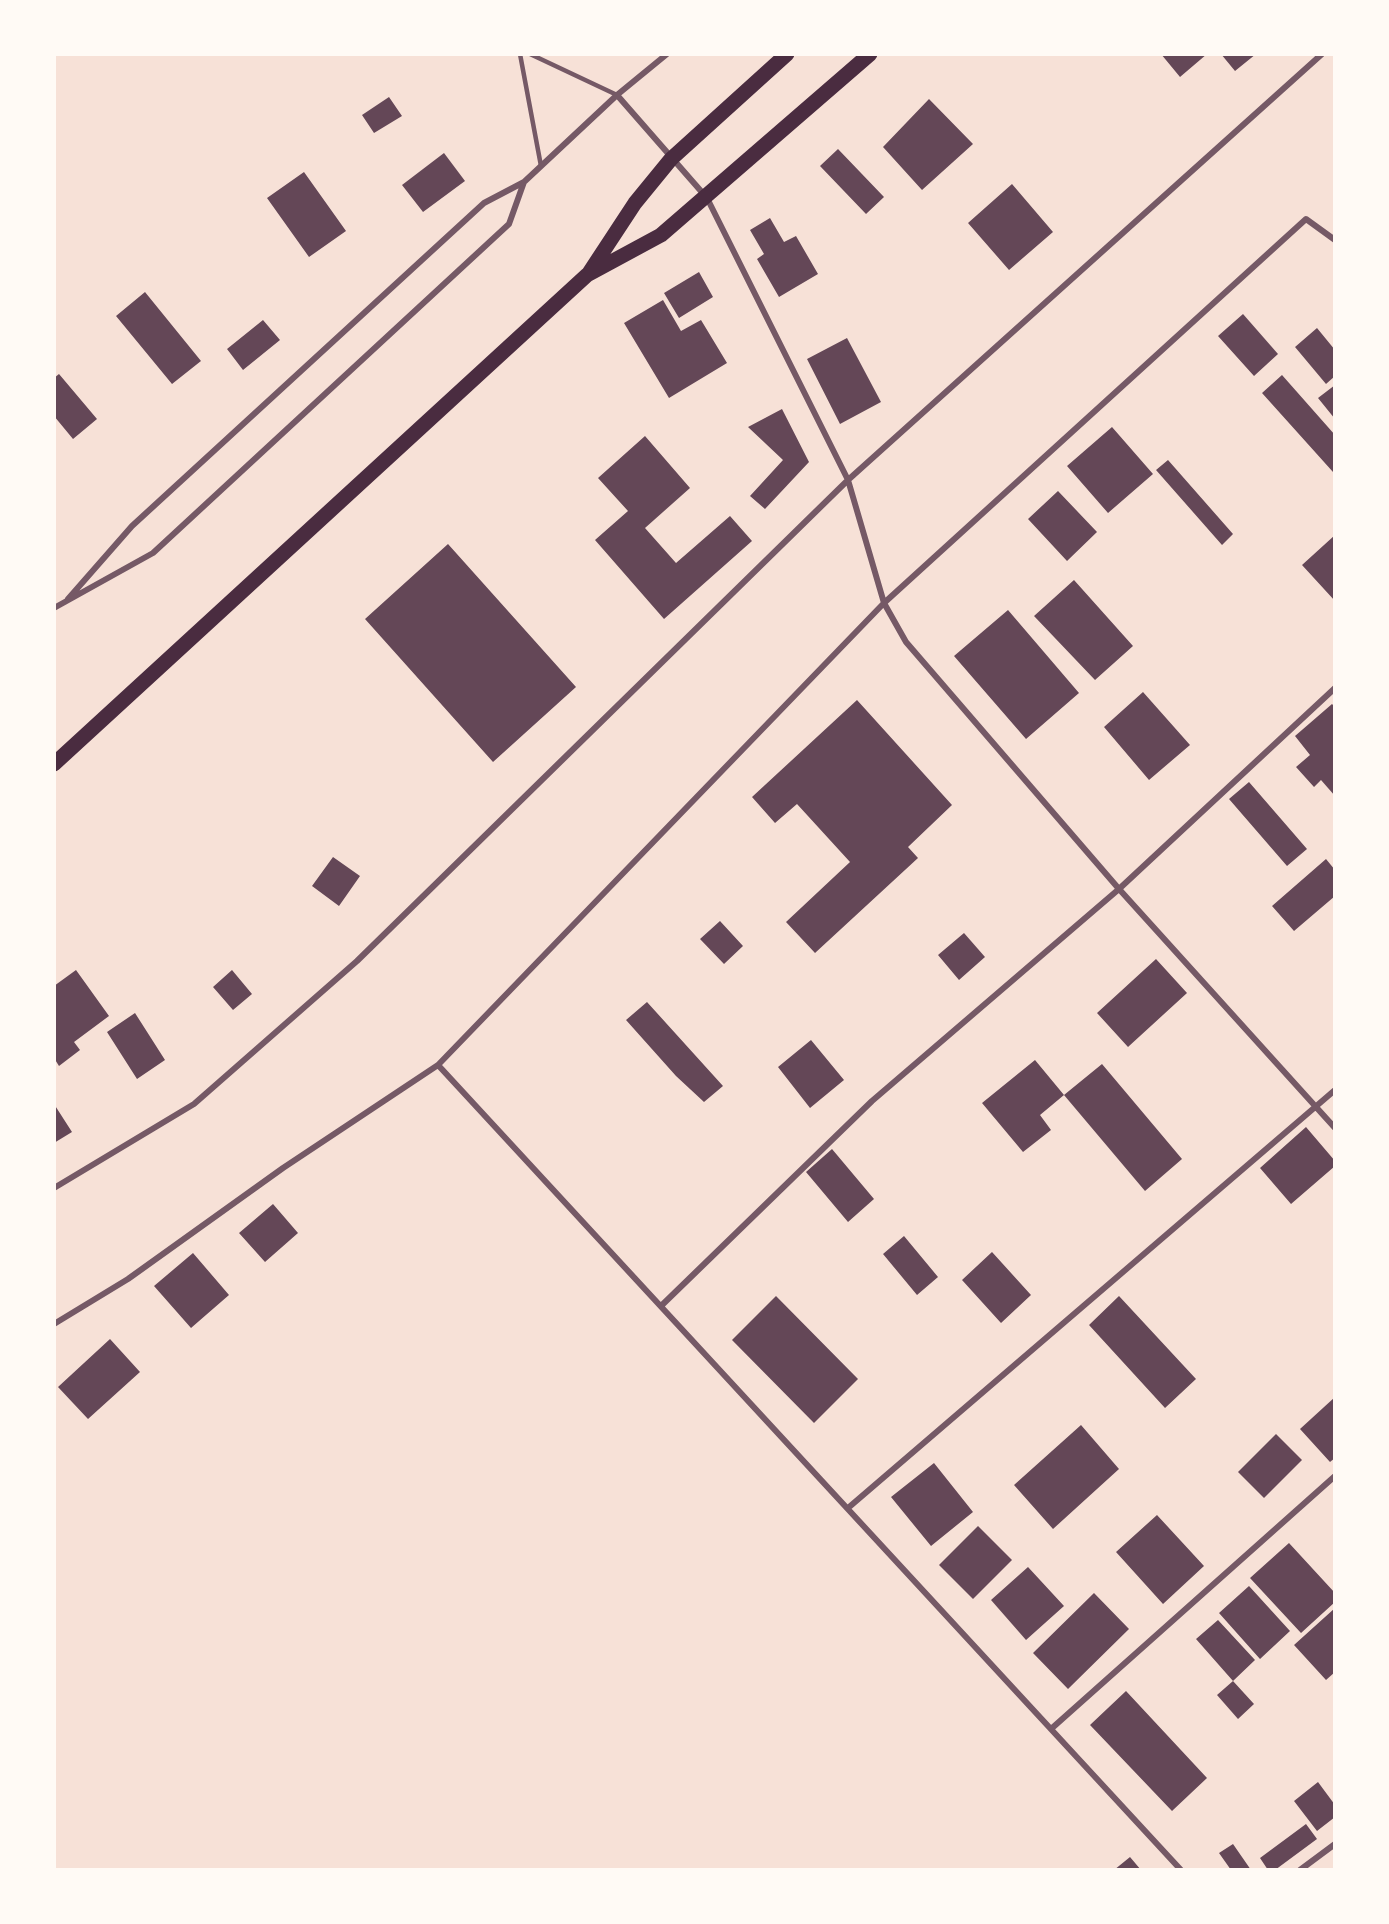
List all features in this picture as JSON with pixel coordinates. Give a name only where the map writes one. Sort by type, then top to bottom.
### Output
[{"type":"main road","points":[[54,764],[587,275],[635,203],[671,159],[787,54]]},
{"type":"main road","points":[[587,275],[661,235],[707,198],[870,54]]},
{"type":"street","points":[[68,599],[132,526],[466,219],[484,203],[524,182],[618,95],[667,54]]},
{"type":"street","points":[[54,1188],[194,1104],[357,961],[848,480],[1322,54]]},
{"type":"street","points":[[618,95],[707,198],[848,480],[884,603],[906,642],[1119,889],[1335,1128]]},
{"type":"street","points":[[54,608],[153,553],[509,224],[524,182]]},
{"type":"street","points":[[54,1324],[128,1279],[283,1168],[438,1065],[884,603],[1306,219],[1335,240]]},
{"type":"street","points":[[661,1306],[872,1101],[1119,889],[1335,688]]},
{"type":"street","points":[[438,1065],[1180,1870]]},
{"type":"street","points":[[848,1508],[1335,1090]]},
{"type":"street","points":[[1051,1729],[1335,1476]]},
{"type":"street","points":[[1300,1870],[1335,1844]]},
{"type":"lane","points":[[520,54],[541,166]]},
{"type":"lane","points":[[530,54],[618,95]]},
{"type":"building","points":[[1161,54],[1207,54],[1180,77]]},
{"type":"building","points":[[1221,54],[1256,54],[1235,71]]},
{"type":"building","points":[[389,97],[402,116],[374,133],[362,115]]},
{"type":"building","points":[[929,99],[973,144],[922,190],[883,147]]},
{"type":"building","points":[[838,149],[884,197],[866,214],[820,166]]},
{"type":"building","points":[[444,153],[465,181],[423,212],[402,185]]},
{"type":"building","points":[[304,172],[346,231],[309,257],[267,198]]},
{"type":"building","points":[[1012,184],[1053,232],[1009,270],[968,223]]},
{"type":"building","points":[[770,218],[784,242],[796,236],[818,274],[779,297],[757,259],[764,254],[750,230]]},
{"type":"building","points":[[699,272],[713,297],[679,318],[664,293]]},
{"type":"building","points":[[145,292],[201,361],[172,384],[116,316]]},
{"type":"building","points":[[663,300],[681,331],[701,320],[727,363],[669,398],[624,323]]},
{"type":"building","points":[[1243,314],[1278,354],[1254,376],[1218,336]]},
{"type":"building","points":[[263,320],[280,340],[243,370],[227,349]]},
{"type":"building","points":[[1317,328],[1335,350],[1335,376],[1326,384],[1295,347]]},
{"type":"building","points":[[847,338],[881,402],[840,424],[807,359]]},
{"type":"building","points":[[59,374],[97,419],[73,439],[54,416],[54,378]]},
{"type":"building","points":[[1282,375],[1335,435],[1335,470],[1333,472],[1262,393]]},
{"type":"building","points":[[1335,385],[1335,419],[1318,398]]},
{"type":"building","points":[[782,409],[809,462],[765,509],[750,496],[783,460],[748,427]]},
{"type":"building","points":[[1112,427],[1153,474],[1108,513],[1067,466]]},
{"type":"building","points":[[645,436],[690,488],[645,528],[676,563],[730,516],[752,541],[664,619],[595,540],[628,511],[598,478]]},
{"type":"building","points":[[1168,460],[1233,534],[1222,545],[1156,470]]},
{"type":"building","points":[[1058,491],[1097,532],[1067,561],[1028,519]]},
{"type":"building","points":[[1335,535],[1335,601],[1302,565]]},
{"type":"building","points":[[448,544],[576,687],[493,762],[365,619]]},
{"type":"building","points":[[1074,580],[1133,646],[1095,680],[1034,616]]},
{"type":"building","points":[[1008,610],[1079,693],[1026,739],[954,656]]},
{"type":"building","points":[[1143,692],[1190,745],[1149,780],[1104,727]]},
{"type":"building","points":[[857,700],[952,805],[908,847],[918,858],[815,953],[786,922],[850,862],[797,804],[775,823],[752,797]]},
{"type":"building","points":[[1332,704],[1335,707],[1335,796],[1321,780],[1314,787],[1296,767],[1310,755],[1295,736]]},
{"type":"building","points":[[1249,782],[1307,849],[1287,866],[1229,799]]},
{"type":"building","points":[[333,857],[360,876],[339,906],[312,886]]},
{"type":"building","points":[[1326,859],[1335,870],[1335,896],[1294,931],[1272,906]]},
{"type":"building","points":[[720,921],[743,946],[724,964],[700,939]]},
{"type":"building","points":[[964,933],[985,957],[959,980],[938,955]]},
{"type":"building","points":[[1156,959],[1187,993],[1128,1047],[1097,1013]]},
{"type":"building","points":[[76,970],[109,1016],[74,1042],[80,1050],[59,1066],[54,1058],[54,986]]},
{"type":"building","points":[[232,970],[252,994],[233,1010],[213,987]]},
{"type":"building","points":[[647,1002],[723,1086],[704,1102],[676,1076],[626,1020]]},
{"type":"building","points":[[135,1013],[165,1060],[137,1079],[107,1032]]},
{"type":"building","points":[[811,1040],[844,1080],[810,1108],[778,1067]]},
{"type":"building","points":[[1035,1060],[1064,1095],[1040,1115],[1051,1130],[1023,1152],[982,1103]]},
{"type":"building","points":[[1102,1064],[1182,1159],[1145,1191],[1064,1095]]},
{"type":"building","points":[[54,1104],[72,1132],[54,1143]]},
{"type":"building","points":[[1306,1127],[1335,1161],[1335,1166],[1291,1204],[1260,1168]]},
{"type":"building","points":[[832,1149],[874,1199],[848,1222],[806,1172]]},
{"type":"building","points":[[273,1204],[298,1233],[265,1262],[239,1233]]},
{"type":"building","points":[[904,1236],[938,1277],[917,1295],[883,1254]]},
{"type":"building","points":[[992,1252],[1031,1295],[1001,1323],[962,1280]]},
{"type":"building","points":[[193,1253],[229,1295],[191,1328],[154,1286]]},
{"type":"building","points":[[776,1296],[858,1379],[814,1423],[732,1340]]},
{"type":"building","points":[[1119,1296],[1196,1379],[1165,1408],[1089,1325]]},
{"type":"building","points":[[110,1339],[140,1372],[88,1419],[58,1387]]},
{"type":"building","points":[[1335,1397],[1335,1458],[1330,1462],[1300,1429]]},
{"type":"building","points":[[1081,1425],[1119,1469],[1053,1529],[1014,1485]]},
{"type":"building","points":[[1276,1434],[1302,1460],[1264,1498],[1238,1472]]},
{"type":"building","points":[[934,1463],[973,1512],[931,1546],[891,1497]]},
{"type":"building","points":[[1157,1515],[1204,1566],[1163,1604],[1116,1552]]},
{"type":"building","points":[[978,1526],[1012,1560],[973,1599],[939,1565]]},
{"type":"building","points":[[1289,1543],[1335,1593],[1335,1602],[1301,1633],[1250,1578]]},
{"type":"building","points":[[1028,1567],[1064,1606],[1026,1640],[991,1600]]},
{"type":"building","points":[[1249,1586],[1290,1631],[1260,1659],[1219,1613]]},
{"type":"building","points":[[1094,1593],[1129,1629],[1068,1689],[1033,1653]]},
{"type":"building","points":[[1335,1608],[1335,1672],[1326,1680],[1294,1645]]},
{"type":"building","points":[[1218,1620],[1255,1660],[1233,1681],[1196,1639]]},
{"type":"building","points":[[1233,1681],[1254,1704],[1238,1719],[1217,1695]]},
{"type":"building","points":[[1126,1691],[1207,1778],[1172,1811],[1090,1725]]},
{"type":"building","points":[[1318,1782],[1335,1805],[1335,1817],[1317,1831],[1294,1801]]},
{"type":"building","points":[[1306,1824],[1317,1839],[1275,1870],[1268,1870],[1260,1858]]},
{"type":"building","points":[[1233,1844],[1251,1870],[1231,1870],[1219,1853]]},
{"type":"building","points":[[1130,1857],[1141,1870],[1114,1870]]}]
